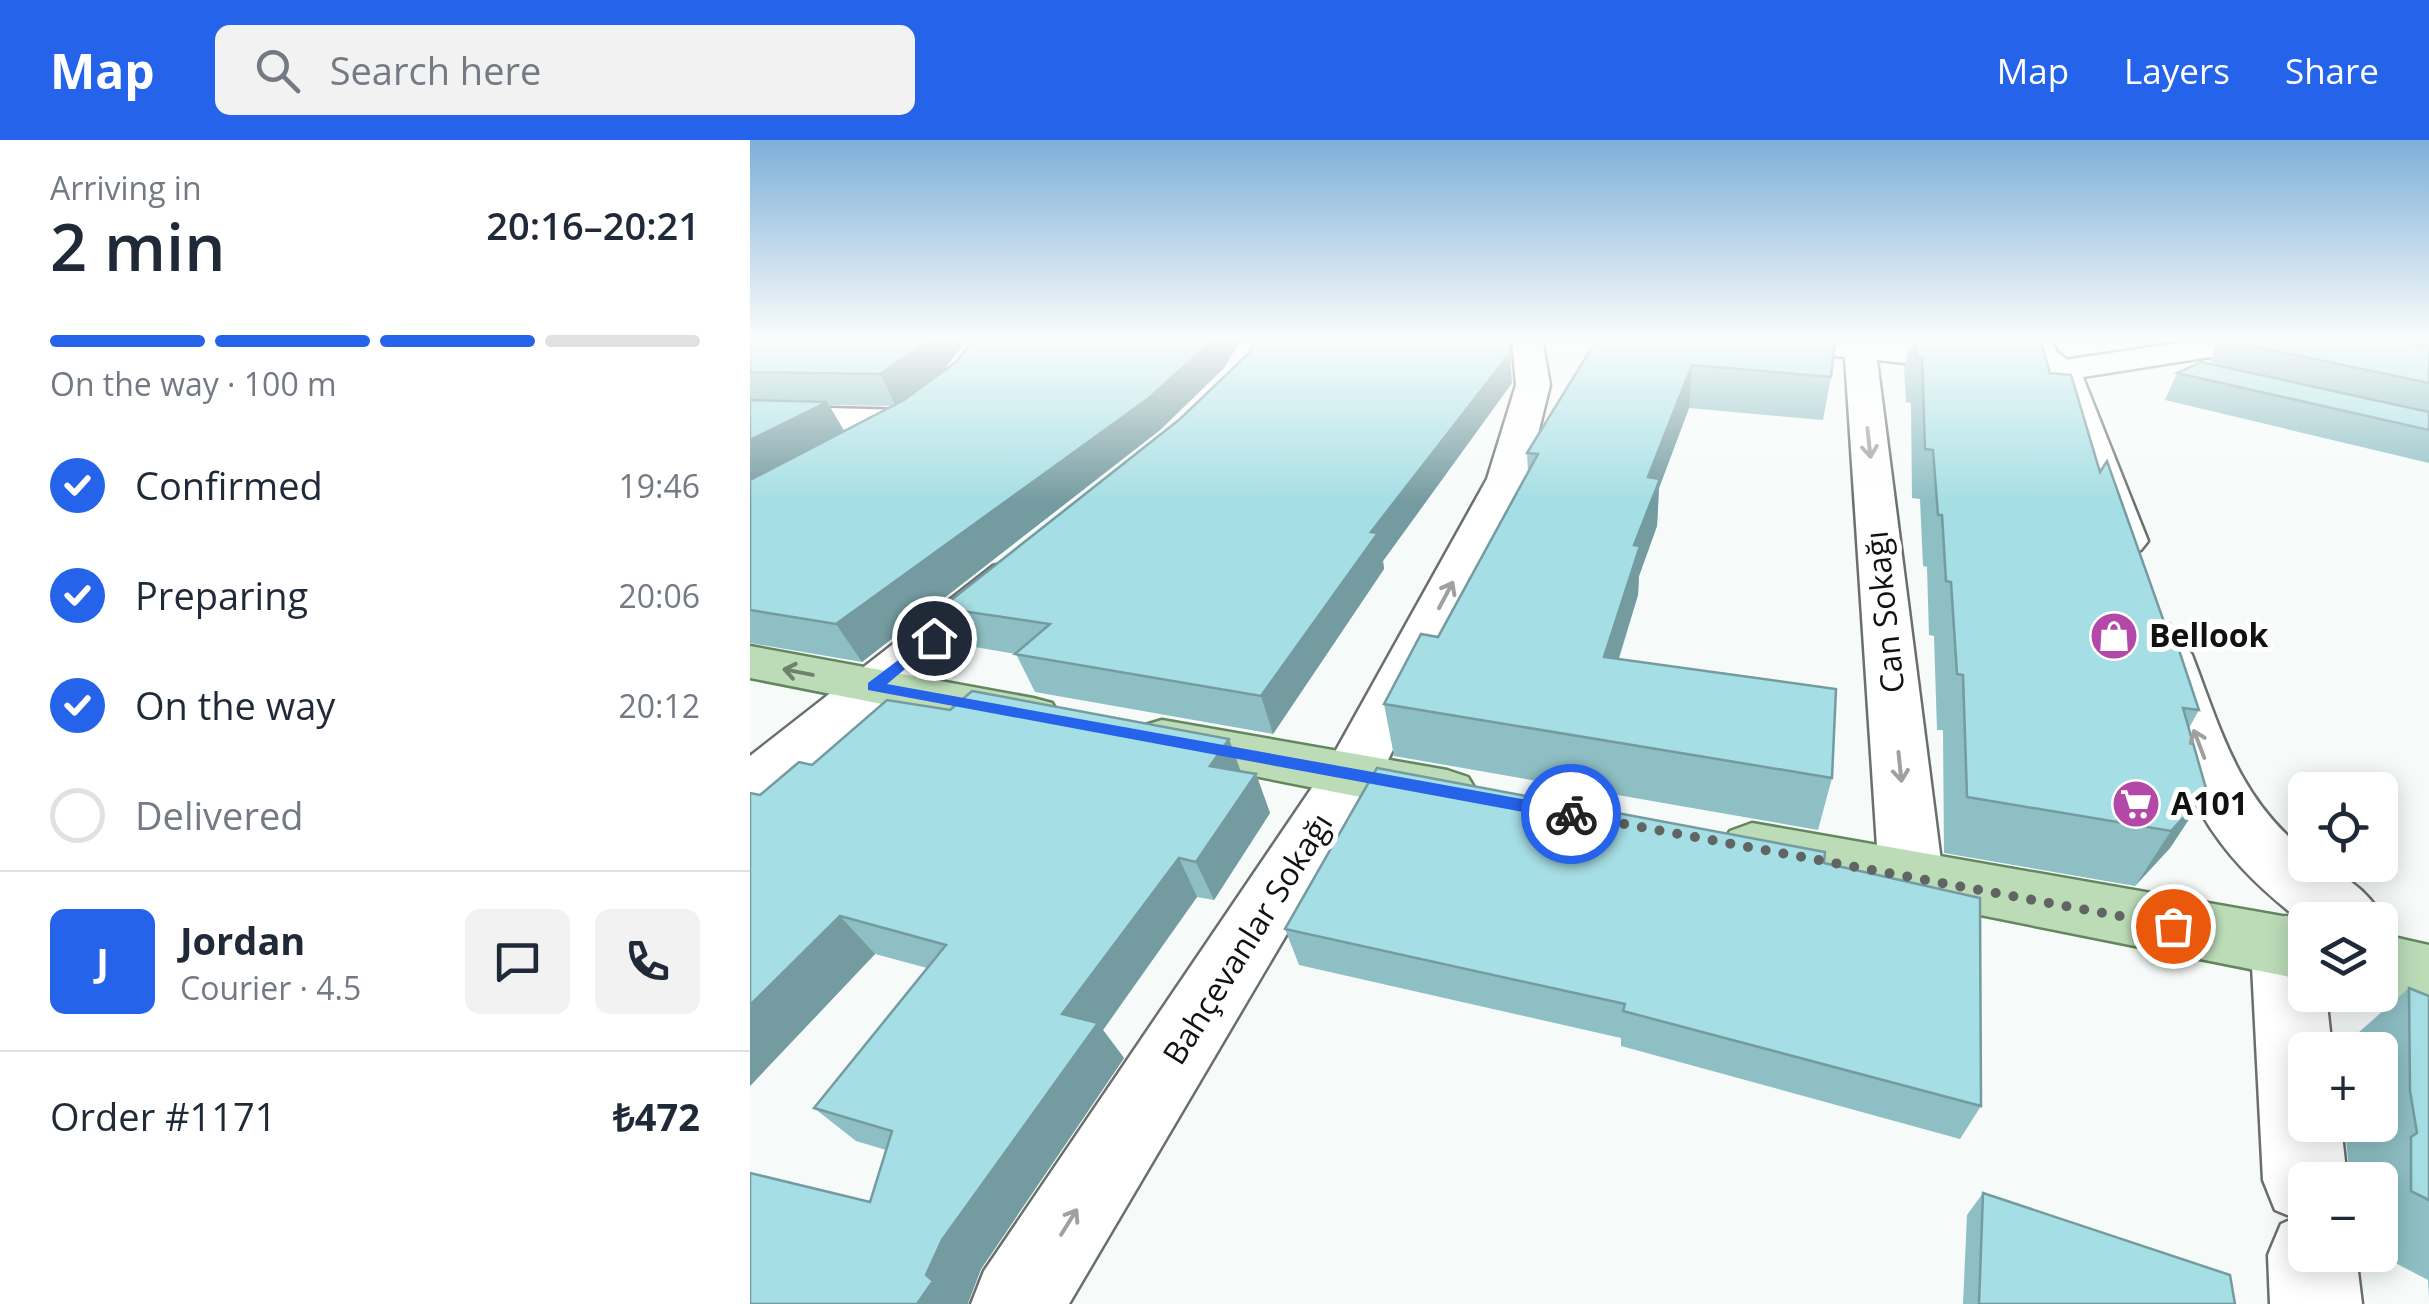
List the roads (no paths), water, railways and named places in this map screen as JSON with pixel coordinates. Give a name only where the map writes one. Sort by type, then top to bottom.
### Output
[{"type":"main road","points":[[750,662],[1506,802]]},
{"type":"main road","points":[[1699,838],[1911,877],[2288,935]]},
{"type":"street","name":"Bahçevanlar Sokağı","points":[[1017,1304],[1352,774],[1507,479],[1531,393]]},
{"type":"street","name":"Can Sokağı","points":[[1861,393],[1911,877]]},
{"type":"street","points":[[2071,393],[2223,802],[2244,832],[2273,862],[2294,902]]},
{"type":"street","points":[[750,417],[918,411],[854,450]]},
{"type":"street","points":[[750,788],[1040,551]]},
{"type":"street","points":[[2307,1162],[2312,1012]]},
{"type":"street","points":[[2313,1272],[2316,1304]]},
{"type":"place","name":"Bellook","points":[[2114,636]]},
{"type":"place","name":"A101","points":[[2136,804]]}]
